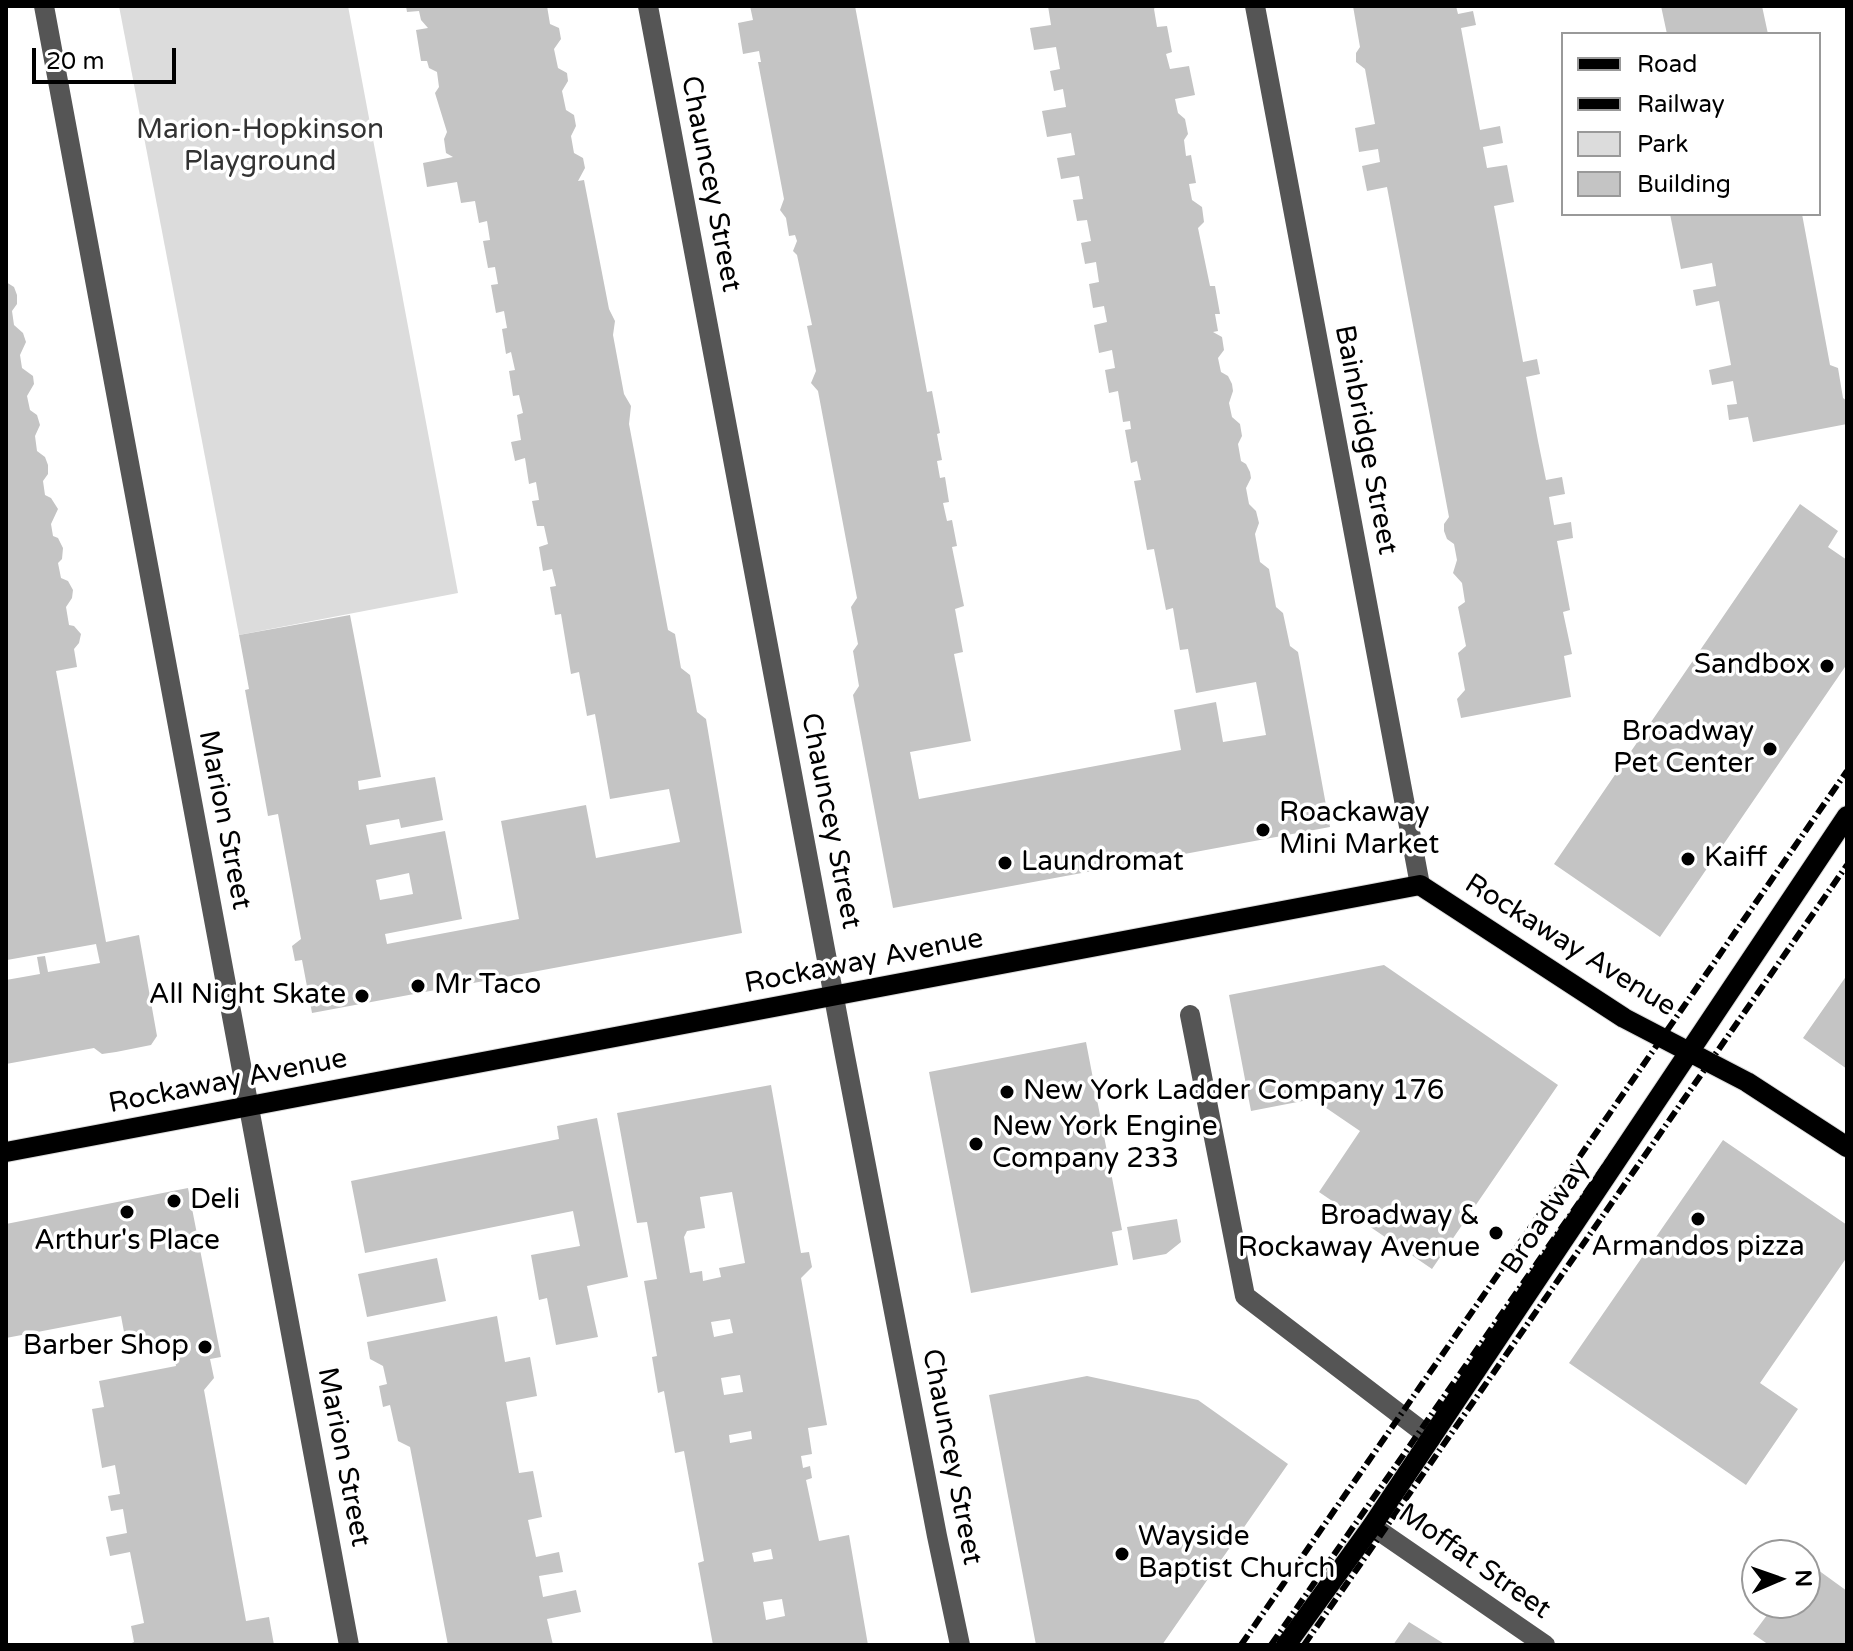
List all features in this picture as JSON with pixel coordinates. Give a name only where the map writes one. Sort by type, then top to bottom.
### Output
[{"type":"main road","name":"Broadway","points":[[1286,1645],[1372,1526],[1847,816]]},
{"type":"main road","name":"Rockaway Avenue","points":[[6,1152],[1420,885],[1624,1018],[1747,1082],[1847,1147]]},
{"type":"street","name":"Marion Street","points":[[44,6],[349,1645]]},
{"type":"street","name":"Chauncey Street","points":[[648,6],[834,997],[960,1645]]},
{"type":"street","name":"Bainbridge Street","points":[[1255,6],[1420,885]]},
{"type":"street","points":[[1190,1015],[1245,1296],[1431,1438]]},
{"type":"street","name":"Moffat Street","points":[[1372,1526],[1545,1645]]},
{"type":"green space","name":"Marion-Hopkinson Playground","points":[[119,6],[348,6],[458,593],[239,635]]},
{"type":"building","points":[[406,6],[547,6],[550,24],[559,28],[561,39],[554,49],[558,68],[567,73],[568,81],[562,91],[566,110],[574,115],[576,126],[571,136],[574,153],[583,158],[585,168],[578,181],[584,180],[609,309],[615,321],[613,335],[624,394],[631,406],[629,424],[668,630],[675,634],[681,668],[690,675],[697,712],[706,719],[742,933],[312,1013],[302,960],[295,961],[292,946],[301,939],[278,814],[268,816],[245,690],[249,689],[239,635],[350,615],[381,777],[358,781],[359,790],[435,777],[443,820],[401,828],[399,819],[366,825],[370,845],[445,831],[462,919],[385,934],[387,944],[519,919],[501,821],[586,805],[596,858],[680,842],[669,789],[610,799],[595,714],[587,716],[579,672],[571,674],[561,614],[555,615],[550,587],[556,586],[552,569],[543,571],[539,547],[548,544],[544,526],[537,526],[532,501],[539,500],[536,482],[529,484],[525,458],[515,461],[511,442],[521,440],[517,415],[523,413],[519,395],[513,396],[509,371],[515,370],[511,352],[506,354],[502,329],[507,328],[504,311],[496,313],[491,285],[498,284],[495,267],[488,268],[483,241],[490,240],[487,221],[479,223],[475,201],[461,203],[457,182],[427,187],[423,163],[453,157],[446,153],[444,139],[447,132],[435,93],[439,87],[437,72],[429,68],[427,61],[421,61],[416,30],[428,28],[421,20],[419,11],[407,12]],"holes":[[[409,873],[413,894],[380,900],[376,880]]]},
{"type":"building","points":[[750,6],[855,6],[927,392],[932,391],[940,433],[937,434],[942,460],[937,461],[940,478],[945,477],[949,502],[943,503],[947,521],[952,520],[957,546],[952,547],[964,606],[955,609],[963,652],[954,654],[971,741],[910,752],[919,799],[1181,750],[1174,710],[1216,702],[1223,742],[1266,735],[1256,682],[1196,693],[1188,649],[1180,650],[1173,608],[1166,610],[1154,549],[1147,550],[1134,481],[1141,480],[1137,461],[1131,463],[1125,430],[1131,429],[1130,421],[1123,422],[1118,391],[1109,393],[1105,370],[1115,368],[1112,350],[1099,353],[1094,325],[1107,322],[1104,306],[1093,308],[1089,284],[1099,282],[1096,262],[1085,264],[1081,243],[1091,241],[1087,220],[1077,221],[1073,200],[1083,199],[1079,176],[1061,179],[1057,158],[1075,155],[1071,133],[1047,137],[1042,111],[1066,107],[1063,89],[1054,91],[1050,71],[1060,69],[1056,47],[1034,50],[1030,28],[1051,25],[1048,6],[1156,6],[1157,27],[1167,26],[1172,52],[1166,54],[1170,69],[1189,66],[1195,95],[1175,99],[1178,113],[1185,119],[1188,134],[1184,140],[1186,156],[1191,155],[1196,183],[1189,184],[1192,200],[1202,207],[1204,222],[1198,228],[1210,286],[1215,286],[1220,314],[1215,314],[1218,331],[1213,332],[1222,337],[1224,350],[1218,358],[1221,372],[1228,376],[1232,384],[1229,403],[1232,417],[1240,424],[1242,436],[1238,444],[1241,461],[1250,472],[1251,478],[1246,488],[1249,504],[1256,511],[1259,523],[1255,534],[1260,562],[1269,569],[1276,607],[1283,613],[1290,646],[1298,652],[1330,827],[893,908],[853,695],[859,686],[853,651],[858,644],[851,607],[857,598],[818,391],[811,383],[816,371],[807,326],[812,325],[797,255],[793,251],[797,241],[795,235],[789,236],[786,218],[780,210],[784,199],[758,62],[761,62],[759,51],[743,54],[738,23],[753,20]]},
{"type":"building","points":[[1353,6],[1456,6],[1458,14],[1473,11],[1476,25],[1461,28],[1480,130],[1500,126],[1503,143],[1483,147],[1487,168],[1507,165],[1514,202],[1494,206],[1523,362],[1537,359],[1540,374],[1526,377],[1538,441],[1546,480],[1562,477],[1565,494],[1549,497],[1554,525],[1571,522],[1573,538],[1557,541],[1570,610],[1563,612],[1572,654],[1564,656],[1571,697],[1461,718],[1457,699],[1465,690],[1458,653],[1466,646],[1458,607],[1465,602],[1462,583],[1453,573],[1457,560],[1454,544],[1447,539],[1444,531],[1449,517],[1387,187],[1367,191],[1362,166],[1380,162],[1378,149],[1359,152],[1355,128],[1375,124],[1365,69],[1356,62],[1360,47]]},
{"type":"building","points":[[1661,6],[1762,6],[1768,32],[1667,32]]},
{"type":"building","points":[[1670,216],[1802,216],[1830,365],[1838,368],[1843,398],[1847,401],[1847,424],[1753,442],[1748,417],[1729,420],[1727,405],[1737,404],[1733,381],[1712,385],[1709,370],[1731,365],[1719,301],[1696,306],[1693,290],[1716,286],[1712,263],[1681,269]]},
{"type":"building","points":[[6,282],[14,287],[17,295],[17,304],[12,311],[14,325],[23,333],[26,342],[20,355],[22,368],[33,376],[34,384],[27,396],[30,410],[37,415],[40,425],[35,436],[37,451],[45,457],[48,465],[48,474],[43,481],[45,495],[58,509],[51,524],[53,536],[58,538],[63,548],[62,559],[58,563],[61,578],[68,581],[73,590],[66,607],[69,625],[81,634],[74,649],[77,667],[56,671],[106,942],[139,935],[157,1036],[151,1045],[116,1052],[102,1054],[94,1048],[6,1064],[6,980],[40,974],[37,957],[45,956],[48,972],[100,963],[96,944],[7,960],[6,954]]},
{"type":"building","points":[[1800,504],[1838,531],[1828,547],[1847,560],[1847,664],[1660,937],[1554,864]]},
{"type":"building","points":[[1384,965],[1558,1085],[1432,1269],[1319,1192],[1360,1131],[1313,1099],[1251,1111],[1229,995]]},
{"type":"building","points":[[1847,975],[1847,1069],[1803,1038]]},
{"type":"building","points":[[1086,1042],[1122,1230],[1112,1232],[1118,1265],[971,1293],[929,1072]]},
{"type":"building","points":[[771,1085],[801,1253],[809,1252],[812,1267],[801,1278],[827,1425],[808,1428],[812,1454],[801,1456],[803,1468],[810,1466],[812,1478],[806,1480],[819,1541],[849,1535],[868,1645],[713,1645],[698,1563],[704,1561],[684,1451],[675,1453],[664,1391],[658,1393],[652,1357],[657,1356],[644,1281],[657,1279],[647,1222],[637,1223],[617,1113]],"holes":[[[732,1192],[745,1263],[719,1268],[721,1277],[703,1281],[702,1271],[690,1273],[684,1237],[687,1231],[705,1228],[700,1197]],[[730,1319],[733,1333],[714,1337],[711,1322]],[[740,1375],[743,1392],[724,1395],[721,1378]],[[751,1431],[752,1439],[730,1443],[729,1435]],[[771,1549],[773,1559],[754,1562],[752,1553]],[[782,1599],[785,1616],[766,1620],[763,1602]]]},
{"type":"building","points":[[597,1118],[628,1277],[587,1286],[598,1337],[556,1345],[547,1298],[539,1300],[531,1255],[580,1246],[573,1211],[365,1253],[351,1181],[559,1139],[557,1126]]},
{"type":"building","points":[[1723,1140],[1847,1225],[1847,1257],[1760,1383],[1798,1409],[1746,1485],[1569,1363]]},
{"type":"building","points":[[188,1188],[221,1357],[210,1359],[214,1378],[204,1390],[246,1621],[269,1617],[274,1645],[127,1645],[134,1642],[131,1626],[144,1623],[130,1552],[110,1556],[106,1537],[127,1533],[123,1509],[111,1511],[108,1496],[120,1494],[115,1465],[102,1468],[92,1409],[104,1407],[99,1381],[176,1366],[171,1340],[127,1348],[121,1316],[6,1338],[6,1224]]},
{"type":"building","points":[[1177,1219],[1181,1242],[1166,1254],[1133,1260],[1127,1227]]},
{"type":"building","points":[[437,1258],[446,1301],[367,1317],[358,1274]]},
{"type":"building","points":[[497,1316],[505,1362],[530,1357],[537,1396],[506,1402],[519,1473],[533,1471],[542,1517],[528,1520],[536,1557],[559,1552],[563,1572],[539,1576],[543,1597],[576,1590],[581,1612],[547,1619],[553,1645],[448,1645],[410,1447],[398,1441],[390,1405],[383,1407],[379,1386],[387,1384],[383,1366],[370,1359],[367,1342]]},
{"type":"building","name":"Wayside Baptist Church","points":[[1087,1376],[1198,1400],[1288,1464],[1162,1645],[1036,1645],[989,1395]]},
{"type":"building","points":[[1821,1572],[1847,1591],[1847,1645],[1769,1645],[1753,1634],[1764,1619],[1821,1619]]},
{"type":"building","points":[[1409,1622],[1446,1645],[1393,1645]]},
{"type":"railway","points":[[1241,1645],[1847,771]]},
{"type":"railway","points":[[1271,1645],[1847,818]]},
{"type":"railway","points":[[1304,1645],[1847,865]]},
{"type":"place","name":"Sandbox","points":[[1827,666]]},
{"type":"place","name":"Broadway Pet Center","points":[[1770,749]]},
{"type":"place","name":"Roackaway Mini Market","points":[[1263,830]]},
{"type":"place","name":"Kaiff","points":[[1688,859]]},
{"type":"place","name":"Laundromat","points":[[1005,863]]},
{"type":"place","name":"Mr Taco","points":[[418,986]]},
{"type":"place","name":"All Night Skate","points":[[362,996]]},
{"type":"place","name":"New York Ladder Company 176","points":[[1007,1092]]},
{"type":"place","name":"New York Engine Company 233","points":[[976,1144]]},
{"type":"place","name":"Deli","points":[[174,1201]]},
{"type":"place","name":"Arthur's Place","points":[[127,1212]]},
{"type":"place","name":"Armandos pizza","points":[[1698,1219]]},
{"type":"place","name":"Broadway & Rockaway Avenue","points":[[1496,1233]]},
{"type":"place","name":"Barber Shop","points":[[205,1347]]},
{"type":"place","name":"Wayside Baptist Church","points":[[1122,1554]]}]
